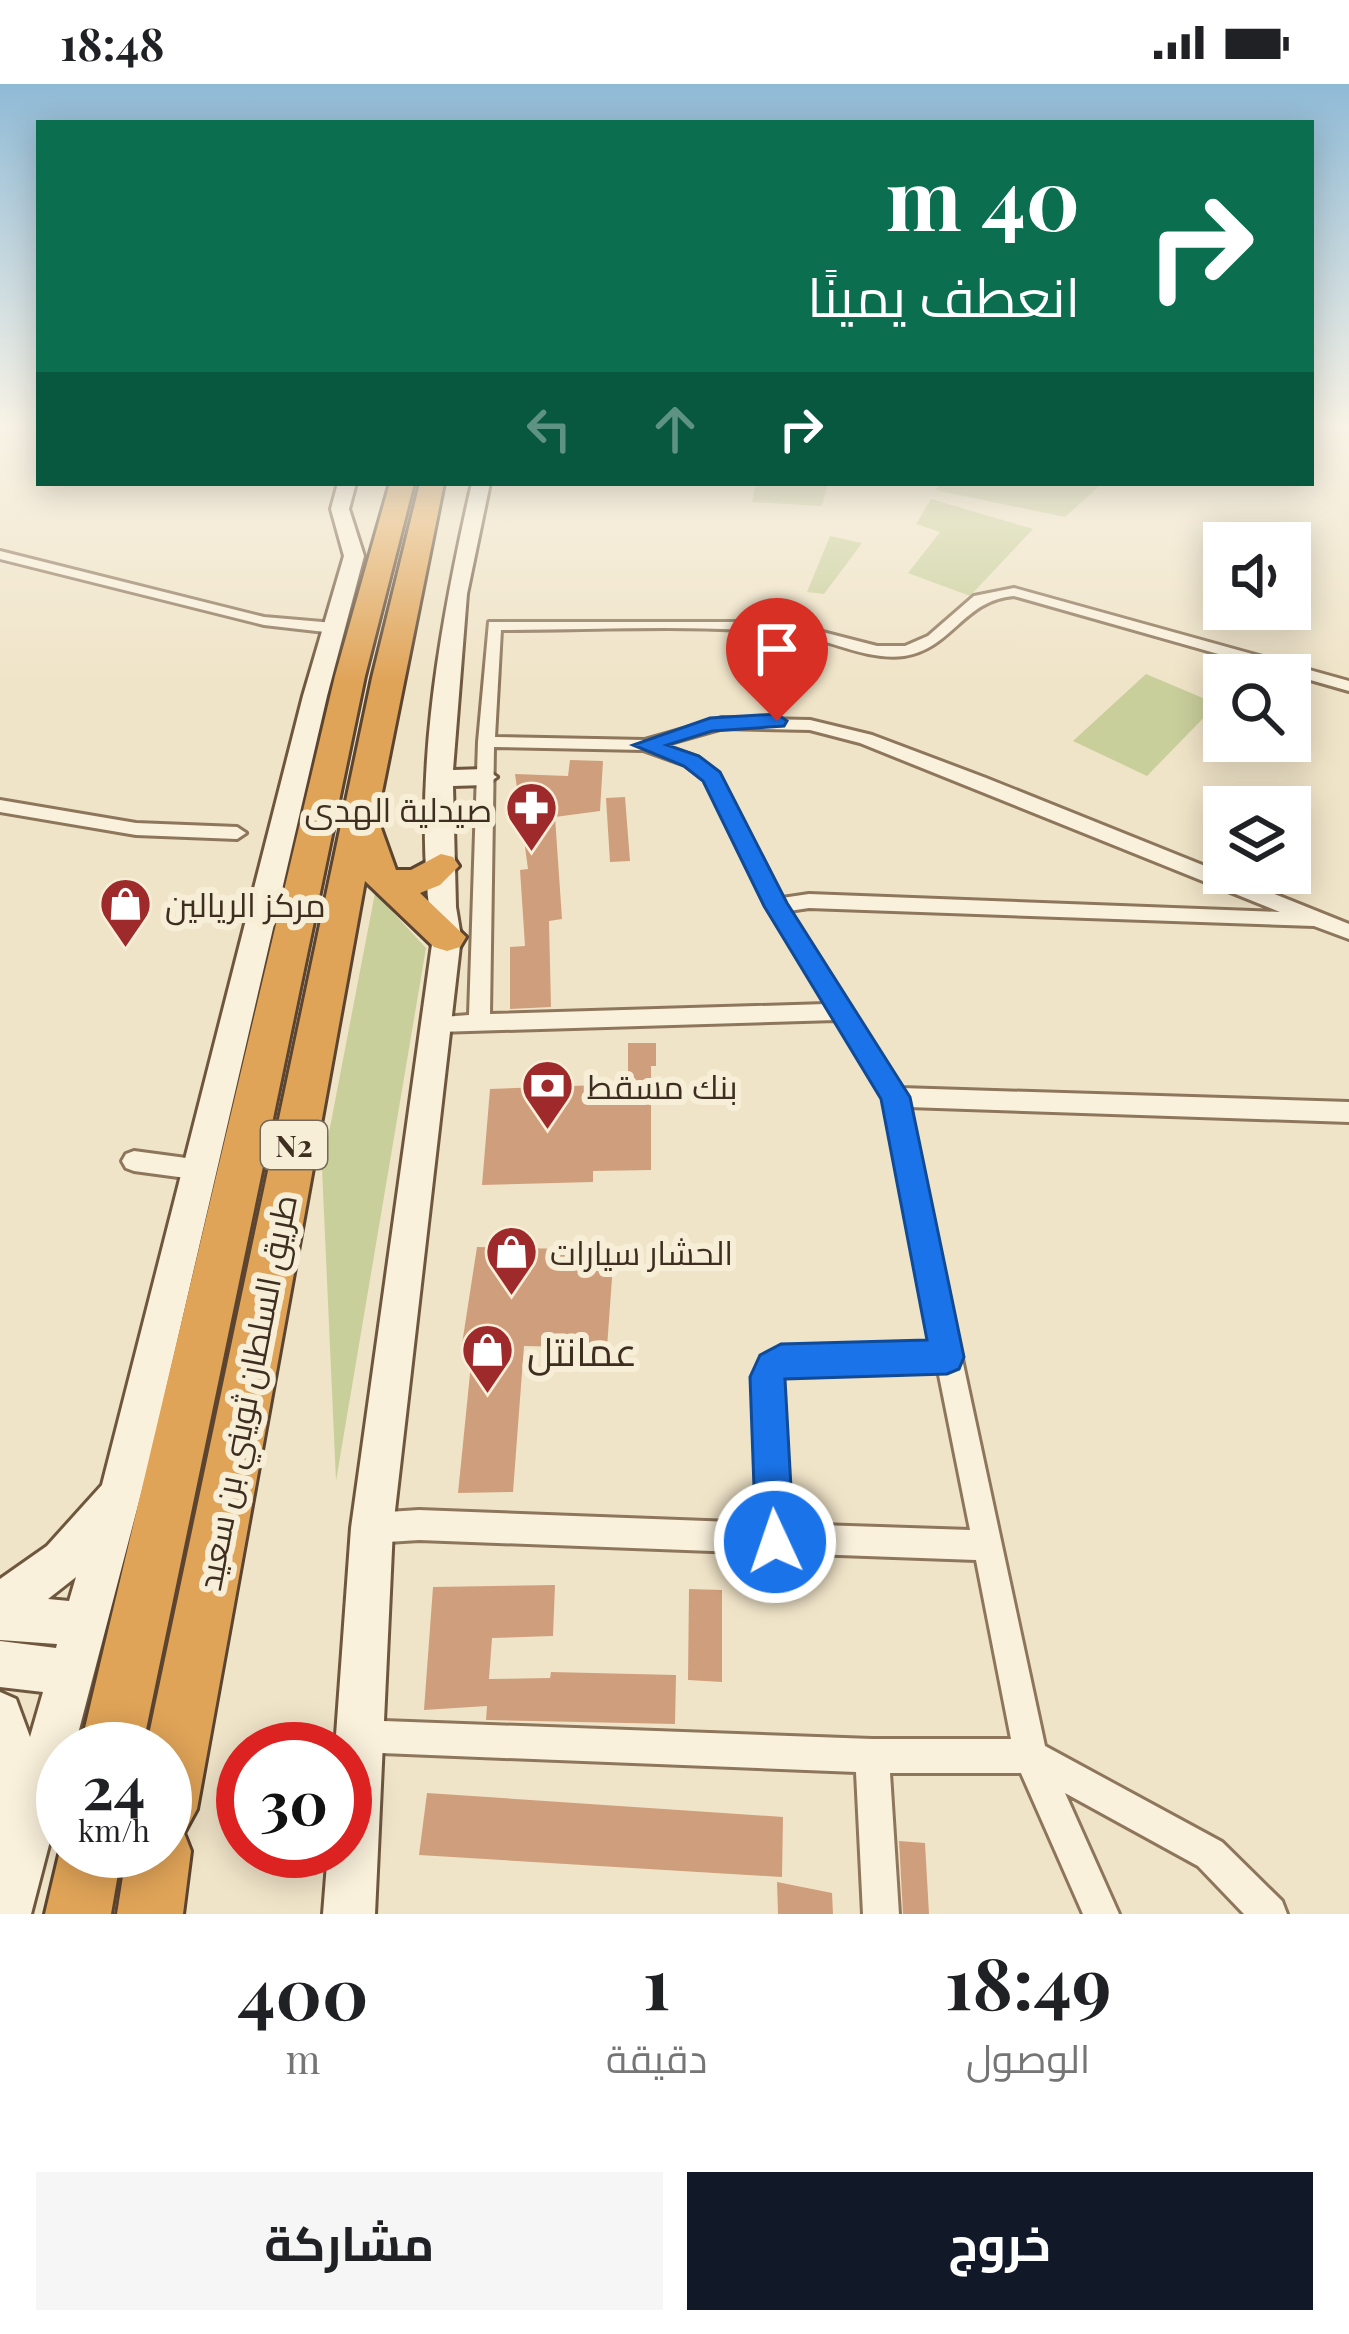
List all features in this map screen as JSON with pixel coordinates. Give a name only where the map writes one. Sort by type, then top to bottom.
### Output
[{"type":"highway","name":"طريق السلطان ثويني بن سعيد","points":[[117,1722],[350,676],[394,511]]},
{"type":"highway","name":"طريق السلطان ثويني بن سعيد","points":[[182,1722],[387,678],[425,511]]},
{"type":"highway","points":[[363,818],[382,880],[447,937]]},
{"type":"highway","points":[[382,880],[408,885],[441,866]]},
{"type":"highway","points":[[78,1914],[85,1878]]},
{"type":"highway","points":[[150,1914],[155,1878]]},
{"type":"street","points":[[6,1912],[127,1471],[354,556],[342,511]]},
{"type":"street","points":[[358,1722],[373,1528],[447,937],[439,778],[457,594],[475,511]]},
{"type":"street","points":[[0,555],[263,621],[334,628]]},
{"type":"street","points":[[479,1023],[486,742],[494,626],[800,629],[903,652],[921,646],[978,596],[1014,592],[1349,686]]},
{"type":"street","points":[[644,745],[710,725],[761,720],[810,725],[866,739],[1349,932]]},
{"type":"street","points":[[486,742],[644,745],[692,761],[712,777],[776,906],[895,1097],[1031,1756],[1102,1914]]},
{"type":"street","points":[[439,778],[485,777]]},
{"type":"street","points":[[0,806],[136,829],[237,833]]},
{"type":"street","points":[[776,906],[809,901],[1322,921]]},
{"type":"street","points":[[438,1024],[841,1012]]},
{"type":"street","points":[[895,1097],[1349,1112]]},
{"type":"street","points":[[134,1161],[201,1170]]},
{"type":"street","points":[[775,1542],[767,1377],[772,1367],[781,1361],[947,1357]]},
{"type":"street","points":[[0,1602],[46,1576],[80,1544],[127,1471]]},
{"type":"street","points":[[373,1528],[419,1525],[775,1542],[988,1546]]},
{"type":"street","points":[[0,1618],[86,1624]]},
{"type":"street","points":[[0,1664],[73,1673]]},
{"type":"street","points":[[0,1715],[9,1743],[11,1795],[6,1912]]},
{"type":"street","points":[[372,1737],[872,1756],[1031,1756],[1210,1854],[1269,1914]]},
{"type":"street","points":[[872,1756],[880,1914]]},
{"type":"street","points":[[349,1914],[351,1878]]},
{"type":"green space","points":[[924,511],[973,511],[1033,529],[970,596],[908,573],[940,532],[916,524]]},
{"type":"green space","points":[[1038,511],[1071,511],[1065,517]]},
{"type":"green space","points":[[830,536],[862,543],[824,594],[807,592]]},
{"type":"green space","points":[[1146,674],[1203,698],[1203,718],[1147,776],[1073,741]]},
{"type":"green space","points":[[375,893],[426,948],[336,1481],[322,1169]]},
{"type":"building","points":[[570,760],[603,761],[600,811],[555,817],[562,919],[549,921],[551,1007],[510,1009],[510,947],[525,946],[520,870],[528,869],[515,774],[568,776]]},
{"type":"building","points":[[625,797],[630,861],[610,862],[606,798]]},
{"type":"building","points":[[628,1043],[656,1043],[656,1066],[651,1066],[651,1170],[593,1171],[593,1182],[482,1185],[490,1089],[628,1084]]},
{"type":"building","points":[[477,1247],[614,1250],[607,1348],[524,1346],[513,1492],[458,1493],[473,1344],[462,1344]]},
{"type":"building","points":[[555,1585],[553,1636],[492,1638],[489,1679],[550,1678],[551,1672],[676,1675],[675,1724],[486,1720],[487,1706],[424,1710],[433,1587]]},
{"type":"building","points":[[689,1589],[722,1590],[722,1682],[688,1680]]},
{"type":"building","points":[[427,1793],[783,1817],[782,1877],[419,1855]]},
{"type":"building","points":[[899,1841],[925,1843],[929,1914],[903,1914]]},
{"type":"building","points":[[777,1882],[832,1893],[833,1914],[778,1914]]},
{"type":"place","name":"صيدلية الهدى","points":[[531,854]]},
{"type":"place","name":"مركز الريالين","points":[[126,949]]},
{"type":"place","name":"بنك مسقط","points":[[548,1131]]},
{"type":"place","name":"الحشار سيارات","points":[[511,1297]]},
{"type":"place","name":"عمانتل","points":[[488,1396]]},
{"type":"route","points":[[775,1542],[767,1377],[772,1367],[781,1361],[947,1357],[895,1097],[776,906],[712,777],[692,761],[644,745],[710,725],[777,721]]}]
